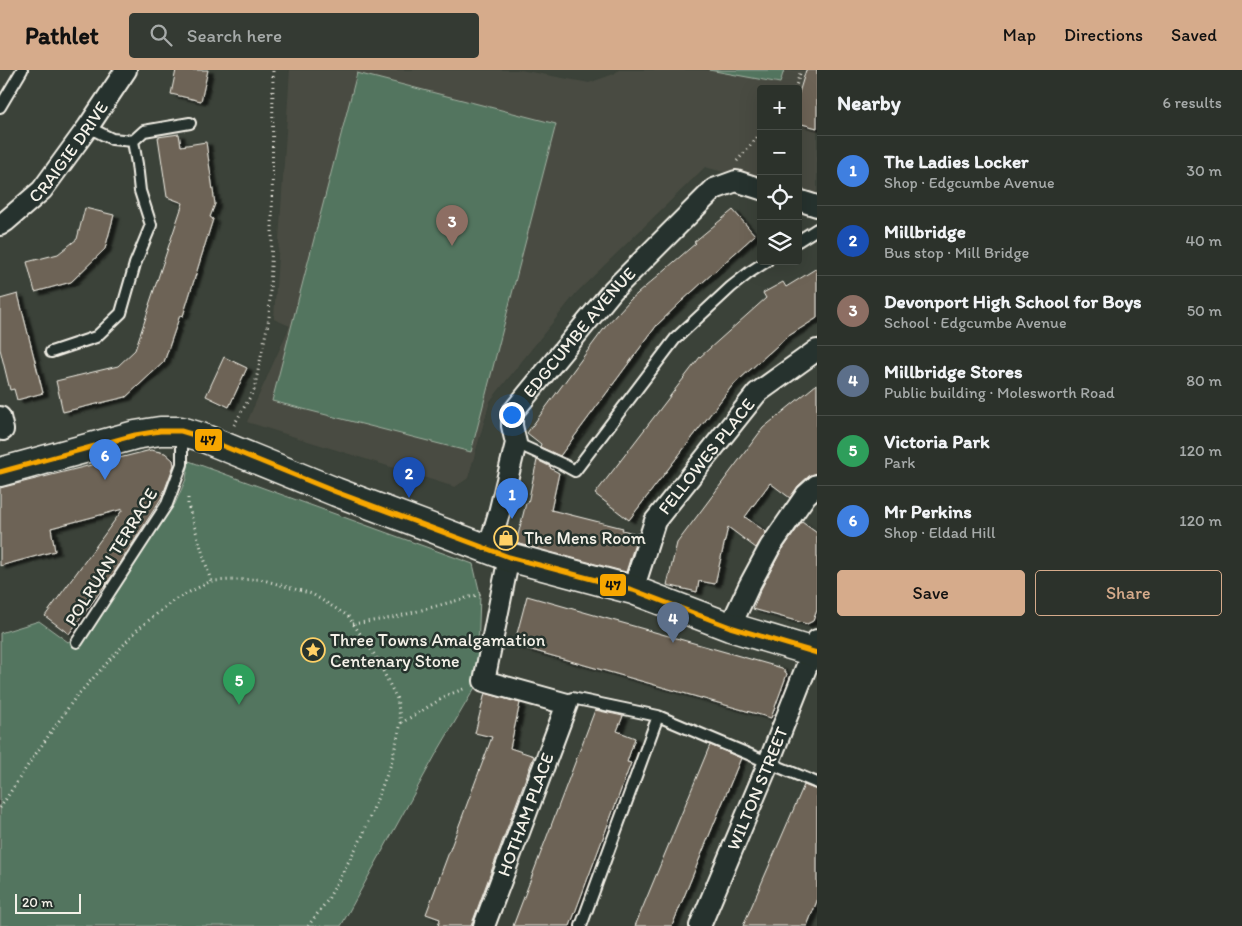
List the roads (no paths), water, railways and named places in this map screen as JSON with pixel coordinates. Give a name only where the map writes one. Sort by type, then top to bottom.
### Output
[{"type":"street","name":"CRAIGIE DRIVE","points":[[0,225],[42,190],[88,127],[126,70]]},
{"type":"street","name":"EDGCUMBE AVENUE","points":[[567,704],[484,681],[503,585],[499,553],[499,514],[516,443],[512,426],[512,413],[613,290],[714,189],[736,182],[757,188]]},
{"type":"street","points":[[802,201],[817,206]]},
{"type":"street","name":"FELLOWES PLACE","points":[[633,590],[655,521],[757,393],[817,350]]},
{"type":"street","points":[[0,472],[135,435],[160,431],[202,438],[331,490],[499,553],[633,590],[730,627],[815,648]]},
{"type":"street","points":[[730,627],[770,547],[806,495],[817,485]]},
{"type":"street","name":"WILTON STREET","points":[[700,926],[815,648]]},
{"type":"street","name":"HOTHAM PLACE","points":[[484,926],[567,704]]},
{"type":"lane","points":[[0,107],[22,70]]},
{"type":"lane","points":[[88,127],[112,140],[133,141],[144,131],[190,123]]},
{"type":"lane","points":[[51,352],[96,337],[121,313],[135,264],[151,225],[140,191],[133,141]]},
{"type":"lane","points":[[802,238],[817,229]]},
{"type":"lane","points":[[516,443],[575,471],[675,339],[731,287],[761,265]]},
{"type":"lane","name":"POLRUAN TERRACE","points":[[77,642],[167,504],[182,464],[202,438]]},
{"type":"lane","points":[[567,704],[572,698],[658,716],[817,783]]},
{"type":"lane","points":[[581,926],[658,716]]},
{"type":"place","name":"Devonport High School for Boys","points":[[452,246]]},
{"type":"place","name":"Mr Perkins","points":[[105,480]]},
{"type":"place","name":"Millbridge","points":[[409,498]]},
{"type":"place","name":"The Ladies Locker","points":[[512,519]]},
{"type":"place","name":"The Mens Room","points":[[506,538]]},
{"type":"place","name":"Millbridge Stores","points":[[673,643]]},
{"type":"place","name":"Three Towns Amalgamation Centenary Stone","points":[[313,650]]},
{"type":"place","name":"Victoria Park","points":[[239,705]]}]
